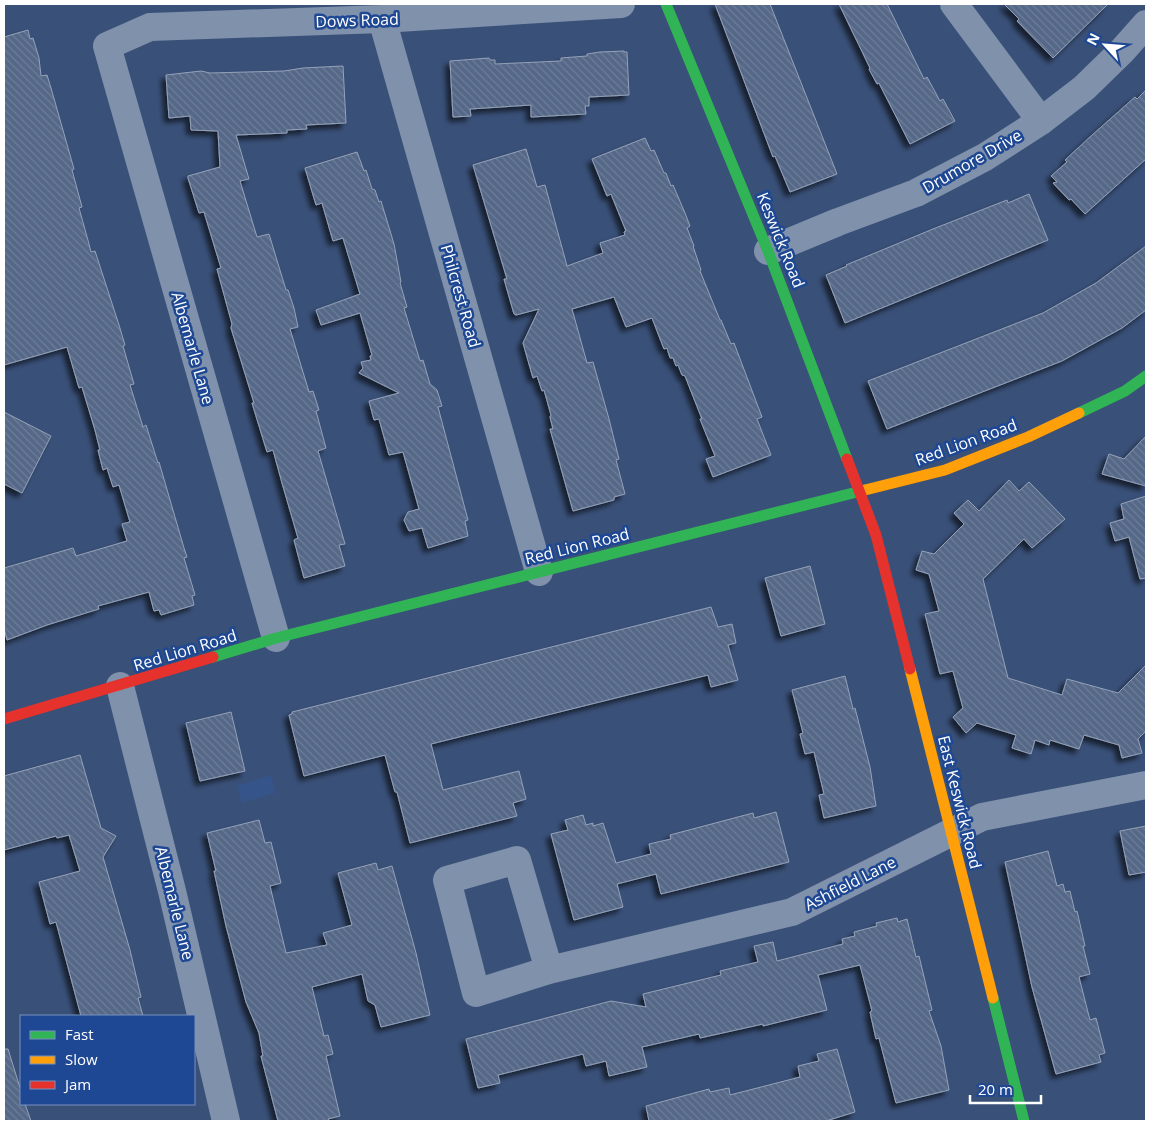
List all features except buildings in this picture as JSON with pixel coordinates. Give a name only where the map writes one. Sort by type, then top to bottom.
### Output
[{"type":"street","name":"Dows Road","points":[[110,57],[107,46],[150,27],[382,19],[621,4]]},
{"type":"street","name":"Keswick Road","points":[[666,4],[768,251],[860,492]]},
{"type":"street","points":[[954,4],[1041,121]]},
{"type":"street","name":"Philcrest Road","points":[[382,19],[540,572]]},
{"type":"street","name":"Drumore Drive","points":[[768,251],[916,193],[985,157],[1041,121],[1084,88],[1122,51],[1146,24]]},
{"type":"street","name":"Albemarle Lane","points":[[110,57],[276,638]]},
{"type":"street","name":"Red Lion Road","points":[[4,719],[276,638],[945,470],[1028,437],[1124,391],[1146,376]]},
{"type":"street","name":"East Keswick Road","points":[[860,492],[876,535],[1024,1121]]},
{"type":"street","name":"Albemarle Lane","points":[[120,686],[172,892],[226,1121]]},
{"type":"street","name":"Ashfield Lane","points":[[549,970],[517,860],[447,880],[476,993],[549,970],[792,912],[982,817],[1146,785]]},
{"type":"water","points":[[271,775],[276,793],[242,803],[237,786]]},
{"type":"traffic: fast","points":[[666,4],[768,251],[847,459]]},
{"type":"traffic: fast","points":[[1079,413],[1125,391],[1146,376]]},
{"type":"traffic: fast","points":[[213,657],[276,638],[865,490]]},
{"type":"traffic: fast","points":[[993,998],[1024,1121]]},
{"type":"traffic: slow","points":[[865,490],[945,470],[1028,437],[1079,413]]},
{"type":"traffic: slow","points":[[910,669],[993,998]]},
{"type":"traffic: jam","points":[[847,459],[876,535],[910,669]]},
{"type":"traffic: jam","points":[[4,719],[213,657]]}]
